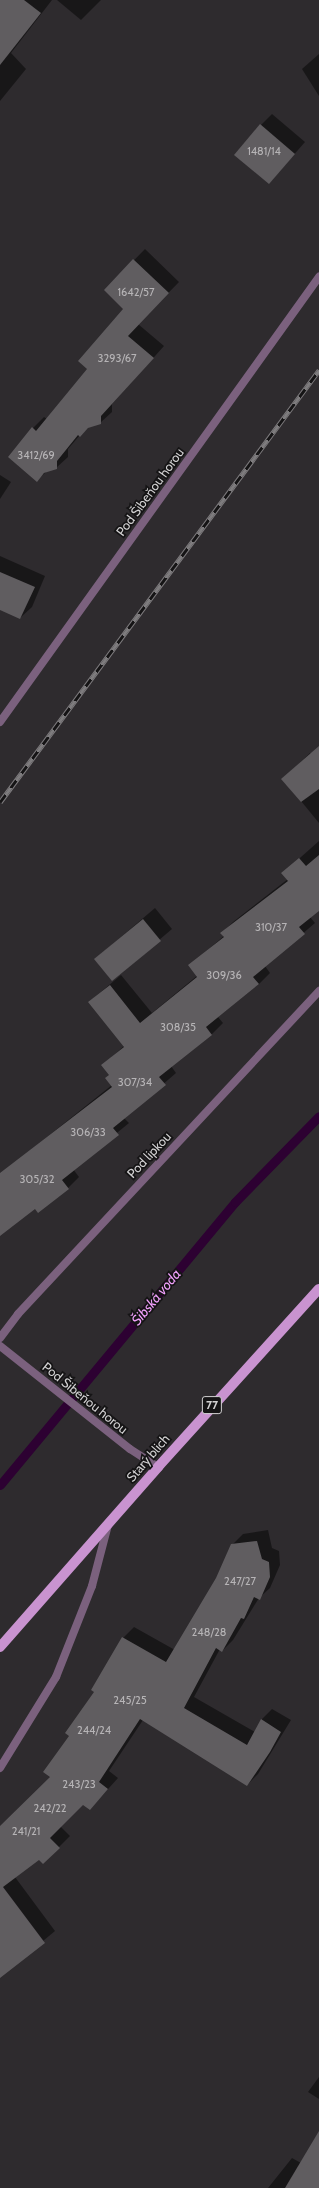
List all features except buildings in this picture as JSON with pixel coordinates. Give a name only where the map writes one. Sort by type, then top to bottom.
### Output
[{"type":"main road","name":"Starý blich","points":[[0,1647],[108,1523],[319,1289]]},
{"type":"street","name":"Pod Šibeňou horou","points":[[0,722],[319,277]]},
{"type":"street","name":"Pod lipkou","points":[[0,1338],[18,1314],[319,991]]},
{"type":"street","name":"Pod Šibeňou horou","points":[[0,1346],[107,1431],[158,1467]]},
{"type":"street","points":[[0,1768],[56,1678],[92,1586],[108,1523]]},
{"type":"waterway","name":"Šibská voda","points":[[0,1485],[235,1202],[319,1116]]},
{"type":"railway","points":[[0,802],[319,370]]}]
